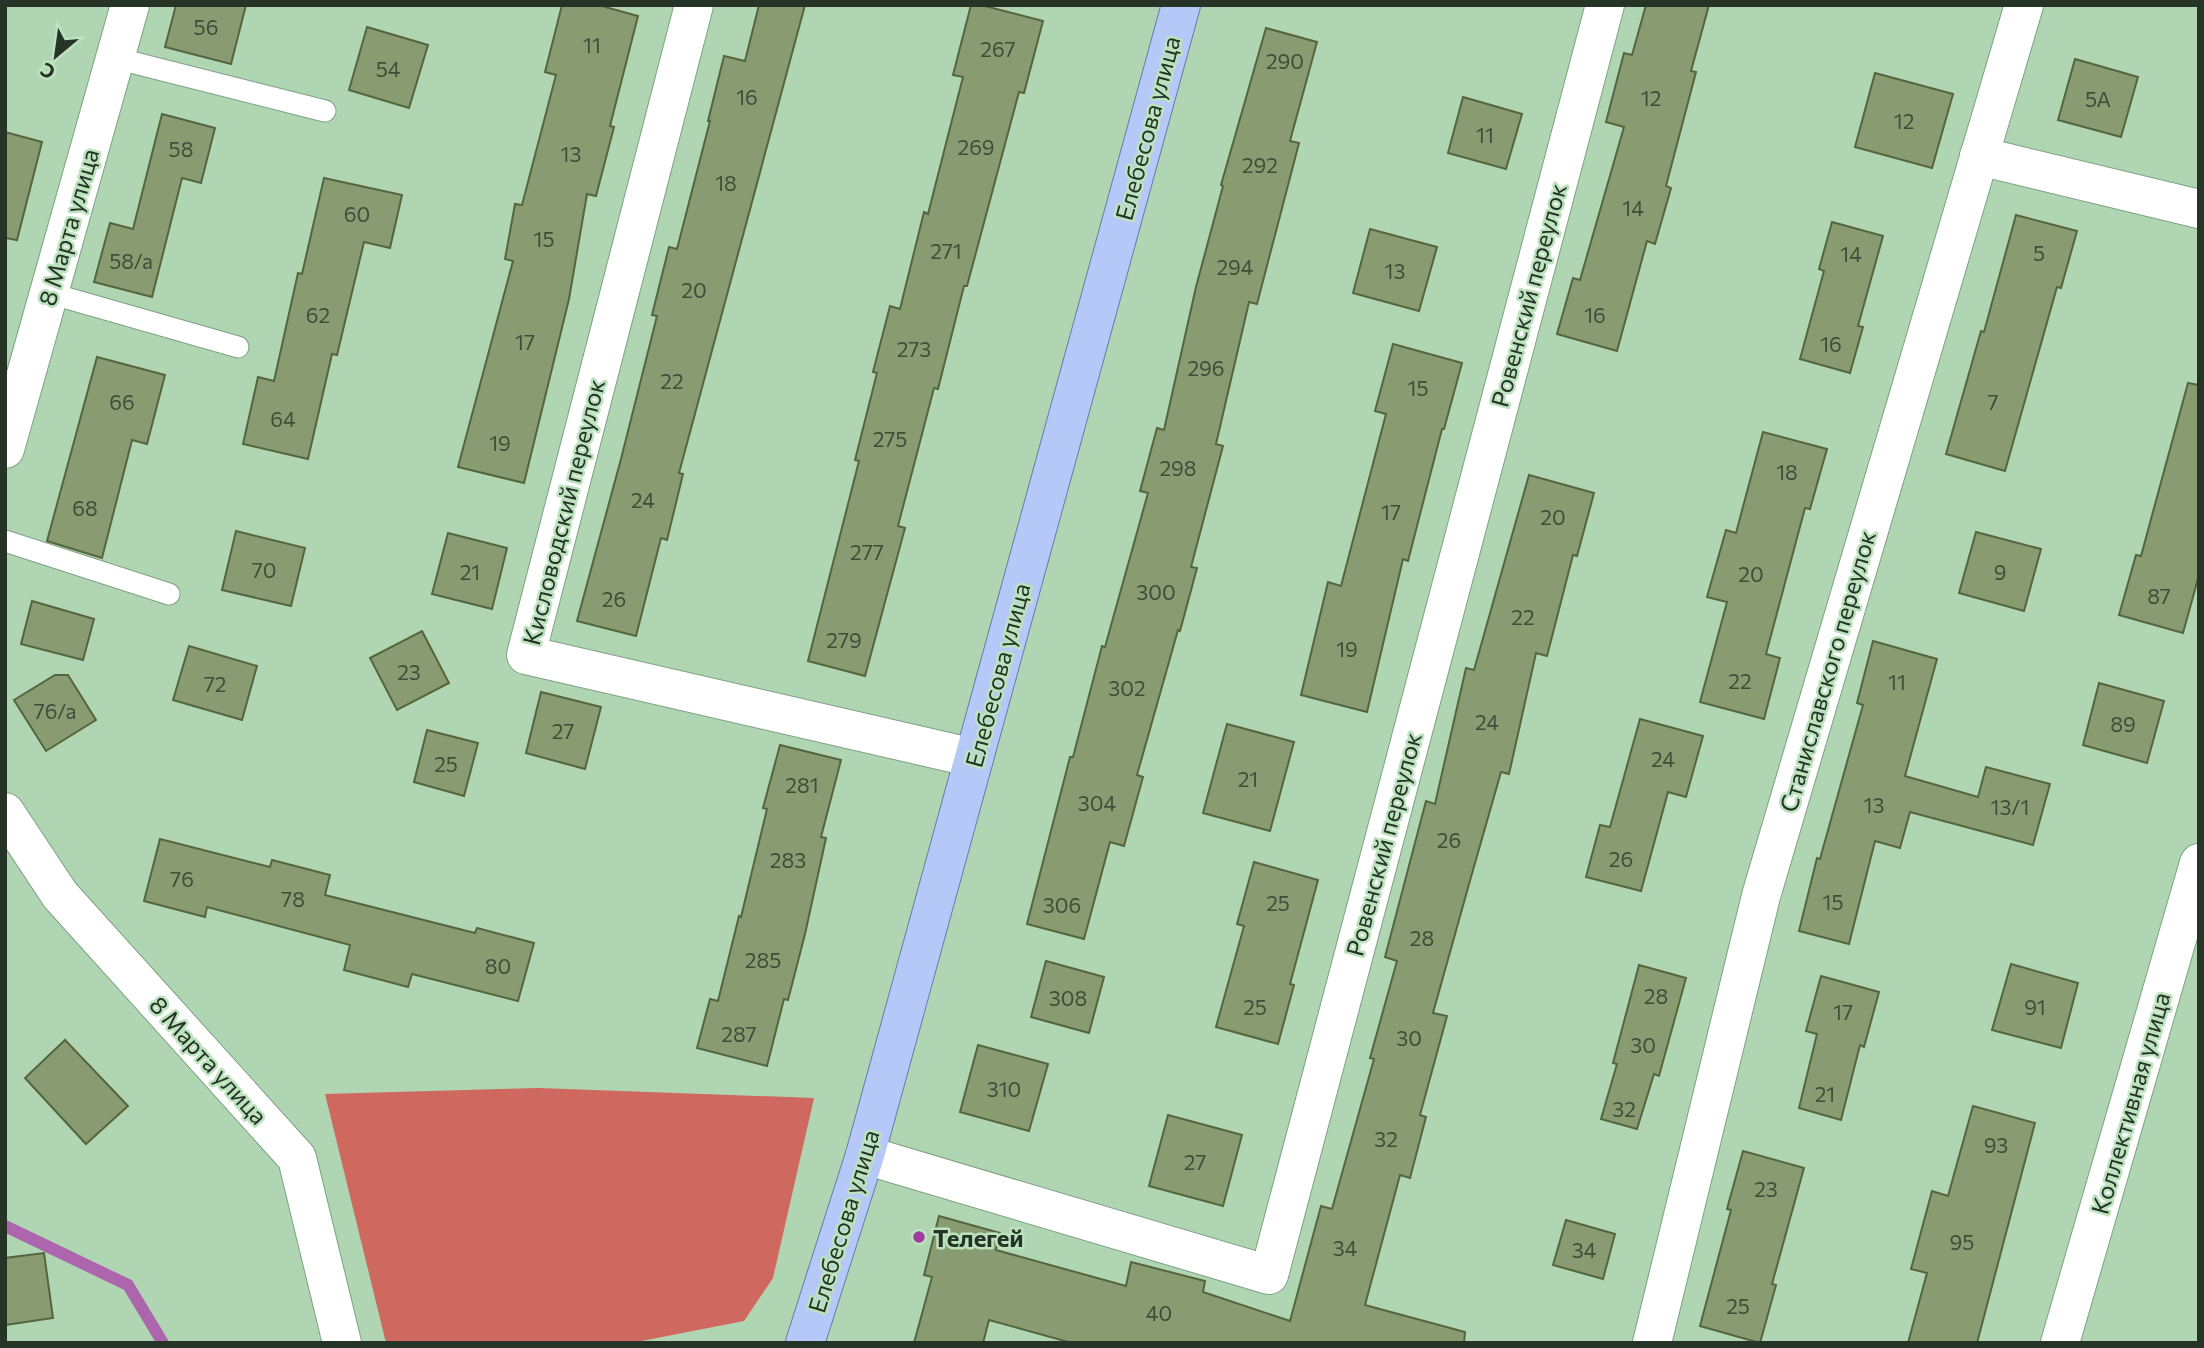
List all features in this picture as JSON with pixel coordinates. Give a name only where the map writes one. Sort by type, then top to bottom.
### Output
[{"type":"main road","name":"Елебесова улица","points":[[805,1343],[865,1155],[1181,5]]},
{"type":"street","name":"8 Марта улица","points":[[5,449],[130,5]]},
{"type":"street","name":"Кисловодский переулок","points":[[694,5],[526,655],[974,758]]},
{"type":"street","name":"Ровенский переулок","points":[[865,1155],[1269,1275],[1605,5]]},
{"type":"street","name":"Станиславского переулок","points":[[1652,1343],[1761,895],[2024,5]]},
{"type":"street","points":[[1979,156],[2199,209]]},
{"type":"street","name":"8 Марта улица","points":[[5,812],[60,895],[297,1158],[342,1343]]},
{"type":"street","name":"Коллективная улица","points":[[2060,1343],[2199,863]]},
{"type":"lane","points":[[115,58],[325,111]]},
{"type":"lane","points":[[49,293],[238,347]]},
{"type":"lane","points":[[5,541],[169,594]]},
{"type":"shaded area","points":[[539,1088],[814,1098],[773,1278],[744,1321],[631,1343],[386,1343],[325,1094]]},
{"type":"building","points":[[176,5],[246,5],[231,64],[165,47]]},
{"type":"building","points":[[562,5],[598,5],[638,16],[610,126],[614,127],[596,196],[587,194],[569,299],[524,483],[458,467],[513,261],[505,259],[515,204],[522,205],[556,75],[545,72]]},
{"type":"building","points":[[759,5],[805,5],[679,473],[683,474],[667,540],[661,538],[636,636],[577,621],[657,316],[652,315],[669,247],[677,249],[724,56],[745,61]]},
{"type":"building","points":[[971,5],[981,5],[1043,21],[1024,93],[1019,92],[938,389],[934,388],[898,526],[905,528],[865,676],[808,661],[859,461],[855,460],[877,373],[873,372],[890,306],[900,309],[924,212],[928,214],[963,77],[953,75]]},
{"type":"building","points":[[1646,5],[1709,5],[1691,71],[1696,72],[1666,186],[1671,188],[1655,244],[1647,241],[1617,351],[1557,334],[1573,278],[1580,280],[1624,127],[1606,122],[1624,53],[1632,55]]},
{"type":"building","points":[[367,27],[428,45],[409,108],[349,90]]},
{"type":"building","points":[[1266,28],[1317,42],[1290,141],[1299,143],[1257,304],[1249,302],[1216,444],[1223,446],[1191,567],[1197,568],[1137,775],[1143,777],[1124,846],[1110,842],[1084,939],[1027,924],[1070,757],[1073,757],[1102,646],[1105,647],[1148,493],[1140,491],[1157,428],[1164,430],[1196,287],[1223,186],[1221,185]]},
{"type":"building","points":[[2075,59],[2138,77],[2121,137],[2058,120]]},
{"type":"building","points":[[1875,73],[1953,94],[1932,168],[1855,147]]},
{"type":"building","points":[[1463,97],[1522,114],[1506,169],[1448,153]]},
{"type":"building","points":[[162,114],[215,128],[201,183],[182,178],[152,297],[94,282],[110,223],[133,229]]},
{"type":"building","points":[[5,132],[42,142],[17,240],[5,238]]},
{"type":"building","points":[[324,178],[402,195],[390,248],[364,242],[337,355],[332,354],[308,459],[243,444],[258,377],[274,381],[298,273],[302,274]]},
{"type":"building","points":[[2016,215],[2077,231],[2061,288],[2057,287],[2005,471],[1946,454],[1981,331],[1984,332]]},
{"type":"building","points":[[1832,222],[1883,236],[1858,326],[1863,327],[1850,373],[1800,359],[1824,271],[1819,269]]},
{"type":"building","points":[[1370,229],[1437,247],[1419,311],[1353,293]]},
{"type":"building","points":[[1393,344],[1462,363],[1408,561],[1403,559],[1367,712],[1301,695],[1328,582],[1341,586],[1386,414],[1375,411]]},
{"type":"building","points":[[97,357],[165,375],[147,444],[132,440],[102,558],[47,541]]},
{"type":"building","points":[[2188,383],[2199,385],[2199,575],[2183,633],[2119,615],[2136,555],[2141,556]]},
{"type":"building","points":[[1763,432],[1827,449],[1810,509],[1805,508],[1766,654],[1780,658],[1764,719],[1700,702],[1727,602],[1707,597],[1726,530],[1736,533]]},
{"type":"building","points":[[1529,475],[1594,493],[1577,556],[1573,555],[1547,656],[1536,653],[1509,774],[1501,772],[1471,877],[1433,1013],[1447,1016],[1420,1115],[1426,1117],[1410,1178],[1400,1175],[1365,1305],[1465,1332],[1464,1343],[1072,1343],[989,1320],[983,1343],[914,1343],[932,1277],[924,1275],[939,1216],[1000,1233],[996,1250],[1126,1286],[1131,1262],[1205,1281],[1203,1292],[1290,1321],[1321,1206],[1332,1209],[1374,1059],[1370,1058],[1397,961],[1385,957],[1426,801],[1435,804],[1466,668],[1474,670]]},
{"type":"building","points":[[236,531],[305,548],[291,606],[222,590]]},
{"type":"building","points":[[1976,532],[2041,549],[2024,611],[1959,593]]},
{"type":"building","points":[[448,533],[507,548],[492,609],[432,594]]},
{"type":"building","points":[[32,601],[94,619],[83,660],[21,644]]},
{"type":"building","points":[[422,631],[449,683],[397,710],[370,658]]},
{"type":"building","points":[[1873,641],[1937,659],[1905,776],[1978,797],[1986,767],[2050,784],[2033,845],[1910,812],[1900,848],[1875,841],[1849,944],[1799,931],[1817,858],[1820,859],[1863,705],[1857,703]]},
{"type":"building","points":[[189,646],[257,666],[242,720],[173,700]]},
{"type":"building","points":[[55,675],[68,675],[96,720],[46,751],[14,700]]},
{"type":"building","points":[[2099,683],[2164,701],[2147,763],[2083,745]]},
{"type":"building","points":[[541,692],[601,707],[585,769],[526,753]]},
{"type":"building","points":[[1640,719],[1703,736],[1686,797],[1668,792],[1641,891],[1586,877],[1600,825],[1610,827]]},
{"type":"building","points":[[1227,724],[1294,742],[1270,831],[1203,813]]},
{"type":"building","points":[[427,730],[478,743],[464,796],[414,782]]},
{"type":"building","points":[[780,745],[841,760],[821,837],[826,838],[805,934],[788,1000],[784,999],[767,1066],[697,1048],[710,999],[718,1001],[739,916],[741,917],[767,809],[763,808]]},
{"type":"building","points":[[160,839],[270,867],[272,860],[330,875],[325,895],[475,933],[477,928],[534,943],[518,1001],[412,974],[408,987],[344,970],[350,945],[207,907],[205,917],[144,901]]},
{"type":"building","points":[[1254,862],[1318,880],[1290,984],[1294,985],[1278,1044],[1216,1027],[1244,926],[1237,924]]},
{"type":"building","points":[[1046,961],[1104,977],[1089,1033],[1031,1017]]},
{"type":"building","points":[[2011,964],[2078,983],[2061,1048],[1992,1030]]},
{"type":"building","points":[[1639,965],[1686,978],[1659,1076],[1654,1074],[1637,1129],[1601,1119],[1617,1064],[1613,1063]]},
{"type":"building","points":[[1821,976],[1879,992],[1864,1047],[1860,1045],[1841,1120],[1799,1108],[1817,1034],[1806,1031]]},
{"type":"building","points":[[65,1040],[128,1106],[86,1144],[25,1078]]},
{"type":"building","points":[[978,1045],[1048,1064],[1029,1131],[960,1112]]},
{"type":"building","points":[[1973,1106],[2035,1123],[1977,1343],[1908,1343],[1927,1273],[1911,1269],[1932,1191],[1948,1196]]},
{"type":"building","points":[[1168,1115],[1242,1135],[1223,1206],[1149,1186]]},
{"type":"building","points":[[1743,1151],[1804,1168],[1772,1284],[1776,1285],[1760,1343],[1700,1326],[1731,1210],[1727,1209]]},
{"type":"building","points":[[1566,1220],[1615,1234],[1603,1279],[1553,1265]]},
{"type":"building","points":[[44,1253],[53,1318],[5,1325],[5,1258]]},
{"type":"waterway","points":[[5,1226],[128,1285],[163,1343]]},
{"type":"place","name":"Телегей","points":[[919,1237]]}]
